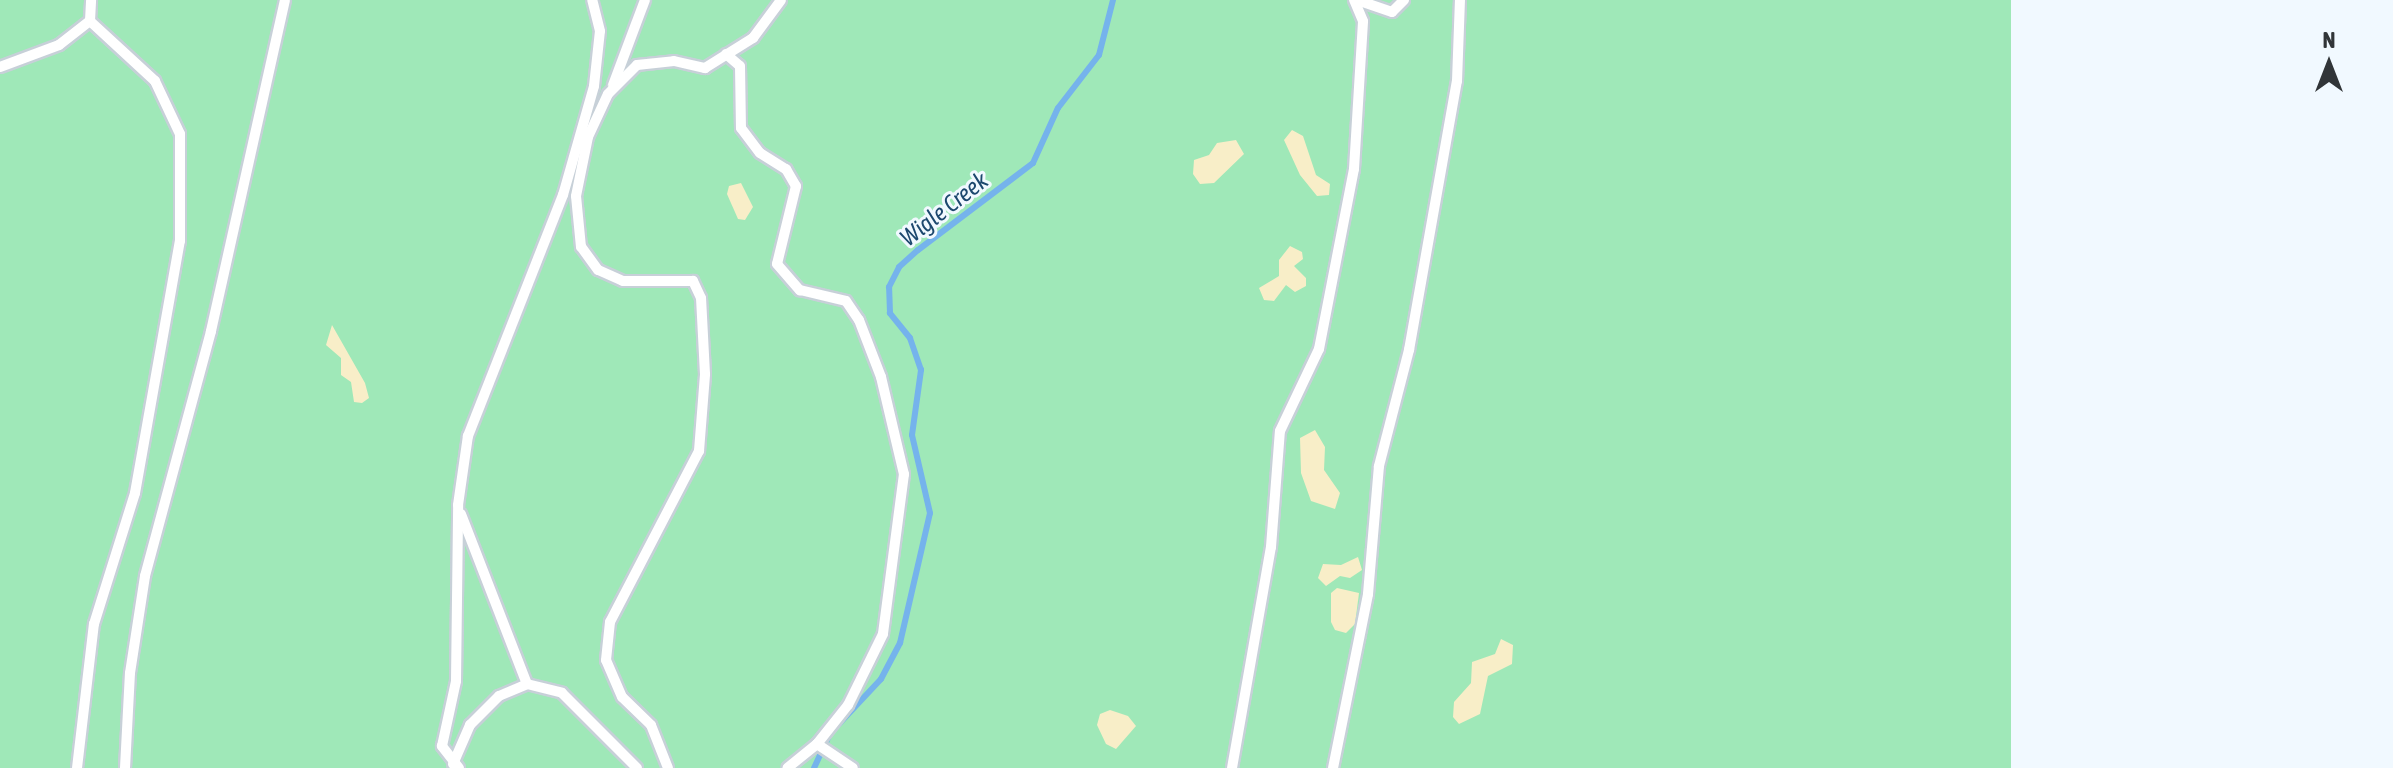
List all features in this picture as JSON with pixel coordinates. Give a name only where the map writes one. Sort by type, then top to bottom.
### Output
[{"type":"lane","points":[[0,67],[59,45],[90,21],[91,0]]},
{"type":"lane","points":[[125,768],[130,673],[145,576],[211,331],[285,0]]},
{"type":"lane","points":[[456,766],[442,746],[456,681],[458,505],[468,436],[563,195],[594,86],[600,31],[592,0]]},
{"type":"lane","points":[[645,0],[588,137],[576,196],[581,247],[598,270],[623,281],[693,281],[701,298],[705,374],[699,451],[610,622],[606,660],[622,697],[651,725],[668,768]]},
{"type":"lane","points":[[608,94],[637,65],[674,61],[705,68],[753,38],[781,0]]},
{"type":"lane","points":[[1355,0],[1392,12],[1404,0]]},
{"type":"lane","points":[[1232,768],[1271,547],[1280,431],[1319,349],[1354,169],[1363,21],[1355,0]]},
{"type":"lane","points":[[1333,768],[1368,594],[1379,466],[1409,350],[1457,81],[1460,0]]},
{"type":"lane","points":[[77,768],[94,624],[135,493],[180,241],[180,134],[155,81],[90,21]]},
{"type":"lane","points":[[726,54],[740,66],[741,128],[760,153],[786,169],[796,186],[777,264],[800,290],[846,301],[859,320],[881,377],[904,474],[883,634],[848,705],[817,744],[787,768]]},
{"type":"lane","points":[[458,505],[489,598],[527,684]]},
{"type":"lane","points":[[456,766],[470,725],[499,696],[527,684],[562,693],[637,768]]},
{"type":"lane","points":[[817,744],[853,768]]},
{"type":"green space","points":[[0,0],[2011,0],[2011,768],[0,768]]},
{"type":"sand","points":[[1292,130],[1303,136],[1316,175],[1330,184],[1329,195],[1317,196],[1300,175],[1284,140]]},
{"type":"sand","points":[[1236,140],[1244,154],[1214,183],[1200,184],[1193,174],[1194,160],[1209,155],[1217,143]]},
{"type":"sand","points":[[741,183],[753,207],[745,220],[738,219],[727,194],[729,186]]},
{"type":"sand","points":[[1290,246],[1302,252],[1303,259],[1294,266],[1306,278],[1306,286],[1295,292],[1286,285],[1274,301],[1264,300],[1259,288],[1279,276],[1279,260]]},
{"type":"sand","points":[[332,325],[365,383],[369,398],[362,403],[354,402],[351,382],[341,375],[341,358],[326,345]]},
{"type":"sand","points":[[1315,430],[1325,447],[1324,470],[1340,493],[1335,509],[1311,501],[1301,473],[1300,438]]},
{"type":"sand","points":[[1358,557],[1362,570],[1350,578],[1340,576],[1326,586],[1318,578],[1323,564],[1341,565]]},
{"type":"sand","points":[[1337,588],[1359,593],[1355,624],[1346,633],[1335,630],[1331,622],[1331,593]]},
{"type":"sand","points":[[1501,639],[1513,645],[1512,664],[1488,676],[1480,714],[1459,724],[1453,717],[1454,702],[1471,683],[1472,662],[1495,654]]},
{"type":"sand","points":[[1110,710],[1128,716],[1136,726],[1116,749],[1106,744],[1097,725],[1100,714]]},
{"type":"waterway","name":"Wigle Creek","points":[[838,725],[881,679],[900,643],[930,513],[912,435],[921,370],[910,338],[890,313],[889,287],[899,267],[918,250],[1033,163],[1058,108],[1099,55],[1113,0]]},
{"type":"waterway","name":"Wigle Creek","points":[[814,768],[830,733]]}]
